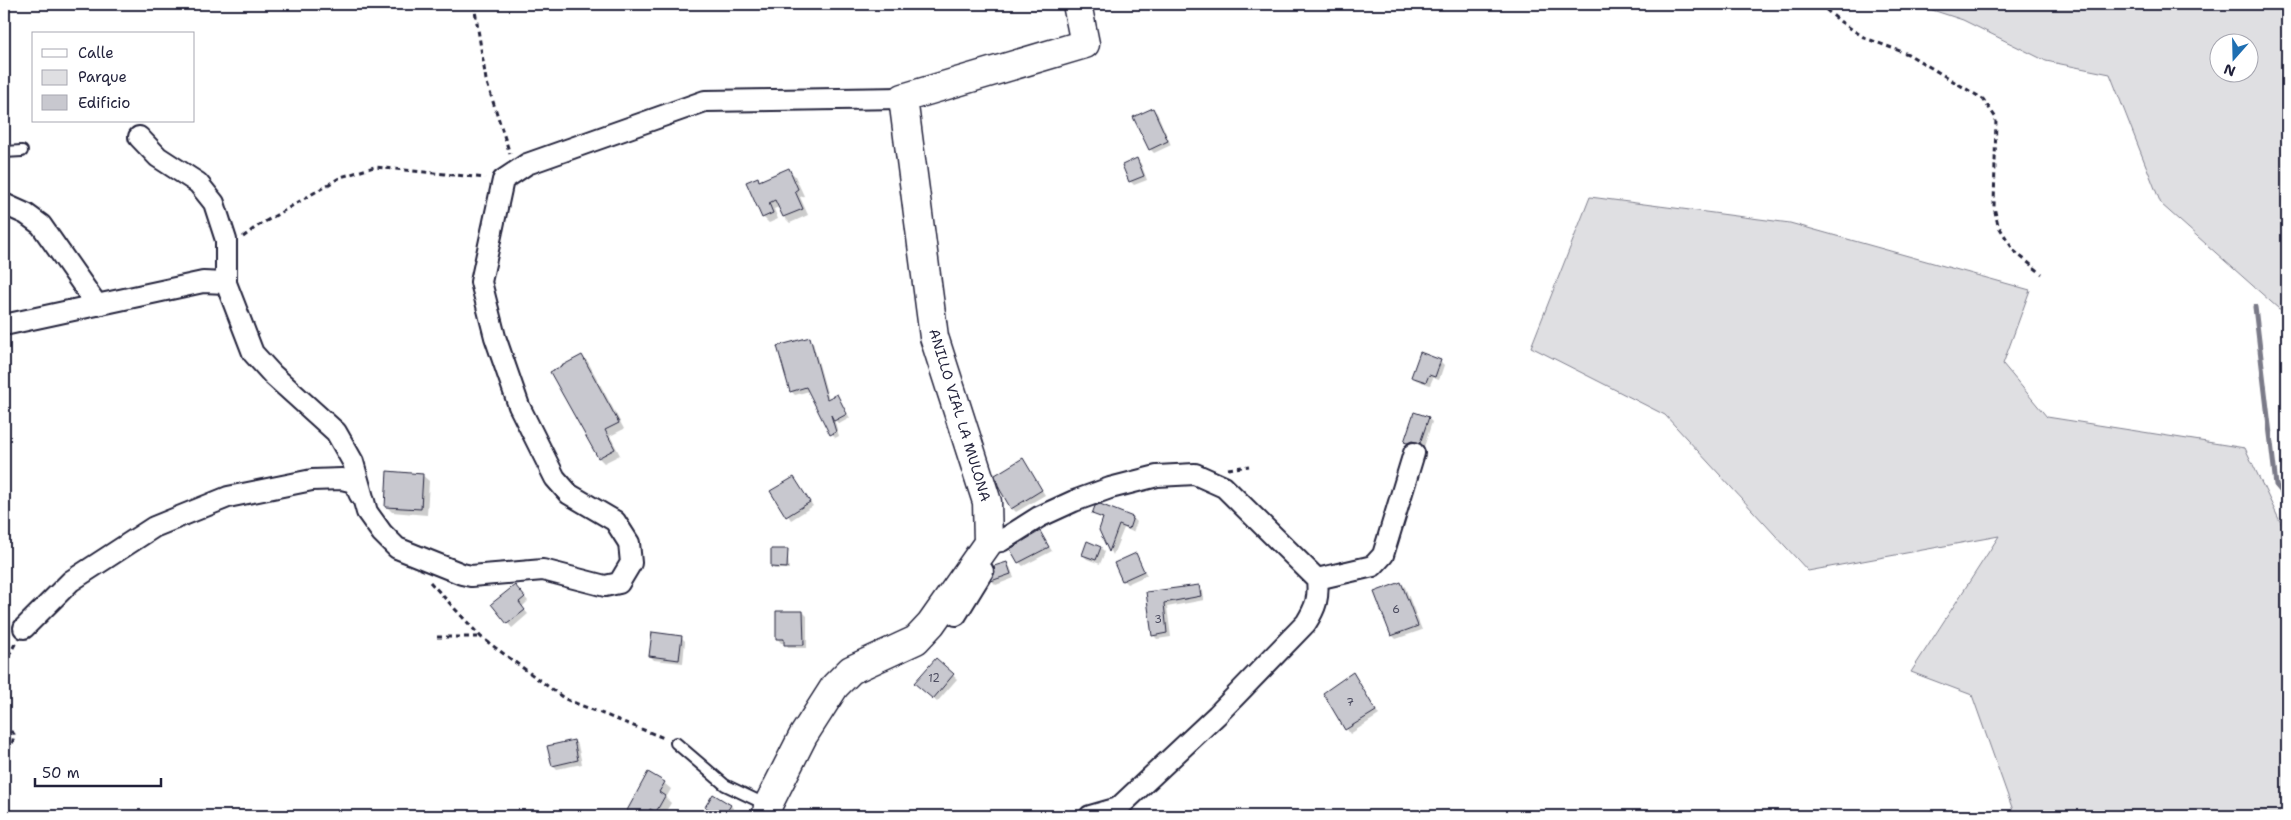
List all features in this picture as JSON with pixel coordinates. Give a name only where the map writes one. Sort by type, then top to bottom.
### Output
[{"type":"street","points":[[139,137],[158,157],[198,183],[214,203],[226,240],[226,282],[253,353],[273,375],[336,432],[353,462],[367,512],[397,548],[470,576],[544,570],[604,586],[619,583],[629,570],[631,552],[629,543],[614,521],[569,494],[554,478],[519,406],[495,337],[481,282],[509,176],[527,164],[705,102],[904,98],[1086,44],[1076,4]]},
{"type":"street","name":"ANILLO VIAL LA MULONA","points":[[904,98],[934,337],[987,502],[994,542]]},
{"type":"street","points":[[4,204],[26,214],[41,225],[96,305]]},
{"type":"street","points":[[4,325],[203,282],[226,282]]},
{"type":"street","points":[[1317,579],[1373,566],[1383,555],[1414,453]]},
{"type":"street","points":[[767,811],[804,736],[835,686],[851,670],[916,640],[931,624],[994,542],[1074,500],[1110,488],[1157,476],[1196,474],[1224,487],[1317,579],[1319,594],[1317,606],[1306,623],[1217,715],[1118,808],[1090,816]]},
{"type":"street","points":[[24,628],[71,581],[154,527],[228,497],[312,480],[342,480],[354,482],[362,498]]},
{"type":"street","points":[[956,615],[994,542]]},
{"type":"lane","points":[[4,152],[22,151]]},
{"type":"lane","points":[[676,743],[725,785],[767,811]]},
{"type":"path","points":[[240,245],[243,236],[341,177],[374,167],[509,176],[486,80],[474,4]]},
{"type":"path","points":[[1820,4],[1841,22],[1865,38],[1908,54],[1983,99],[1996,118],[1994,207],[1998,224],[2014,251],[2042,274]]},
{"type":"path","points":[[425,576],[481,637],[565,699],[676,743]]},
{"type":"path","points":[[4,673],[5,663],[24,628]]},
{"type":"path","points":[[437,637],[481,637]]},
{"type":"path","points":[[4,725],[14,734],[12,745],[4,752]]},
{"type":"green space","points":[[1914,4],[2287,4],[2287,308],[2279,309],[2161,204],[2110,74],[2046,61],[1963,20]]},
{"type":"green space","points":[[1590,197],[1790,223],[2030,290],[2003,364],[2047,417],[2245,448],[2287,536],[2287,816],[2015,816],[1972,695],[1911,672],[1999,536],[1808,571],[1665,415],[1531,347]]},
{"type":"building","points":[[1153,108],[1168,141],[1149,150],[1133,117]]},
{"type":"building","points":[[1137,158],[1144,176],[1129,182],[1122,165]]},
{"type":"building","points":[[789,168],[798,189],[795,191],[803,209],[783,217],[775,200],[769,203],[773,213],[762,218],[746,182],[758,177],[759,181]]},
{"type":"building","points":[[810,337],[827,399],[837,394],[847,414],[834,421],[831,415],[836,432],[830,435],[806,387],[790,392],[777,346]]},
{"type":"building","points":[[1420,352],[1441,360],[1435,377],[1429,375],[1426,382],[1411,377]]},
{"type":"building","points":[[582,355],[619,423],[605,430],[615,449],[598,458],[550,372]]},
{"type":"building","points":[[1414,412],[1429,417],[1420,443],[1412,441],[1407,443],[1404,442]]},
{"type":"building","points":[[1023,458],[1042,490],[1011,509],[999,488],[995,475]]},
{"type":"building","points":[[387,471],[423,474],[421,509],[385,507]]},
{"type":"building","points":[[794,477],[810,502],[786,517],[770,491]]},
{"type":"building","points":[[1100,504],[1133,517],[1129,529],[1119,525],[1109,552],[1099,530],[1103,518],[1092,514],[1095,506]]},
{"type":"building","points":[[1040,531],[1049,547],[1018,563],[1010,549]]},
{"type":"building","points":[[1087,541],[1101,547],[1096,560],[1082,555]]},
{"type":"building","points":[[771,549],[788,549],[787,568],[771,567]]},
{"type":"building","points":[[1136,553],[1144,571],[1122,581],[1114,563]]},
{"type":"building","points":[[1007,562],[1011,574],[991,581],[995,572],[994,566]]},
{"type":"building","points":[[1401,582],[1418,626],[1391,636],[1374,592]]},
{"type":"building","points":[[515,585],[525,597],[519,602],[525,610],[507,624],[491,604]]},
{"type":"building","points":[[1199,585],[1201,596],[1164,603],[1167,633],[1152,636],[1146,592]]},
{"type":"building","points":[[776,611],[803,611],[804,645],[784,645],[784,639],[776,639]]},
{"type":"building","points":[[652,632],[682,636],[679,660],[649,656]]},
{"type":"building","points":[[936,658],[954,674],[933,699],[914,683]]},
{"type":"building","points":[[1353,672],[1376,711],[1345,730],[1323,693]]},
{"type":"building","points":[[574,740],[578,760],[552,766],[547,746]]},
{"type":"building","points":[[648,772],[665,782],[659,792],[665,796],[656,812],[650,809],[646,816],[624,816]]},
{"type":"building","points":[[713,794],[731,805],[724,816],[719,816],[705,807]]},
{"type":"waterway","points":[[2255,307],[2276,485],[2287,498]]}]
